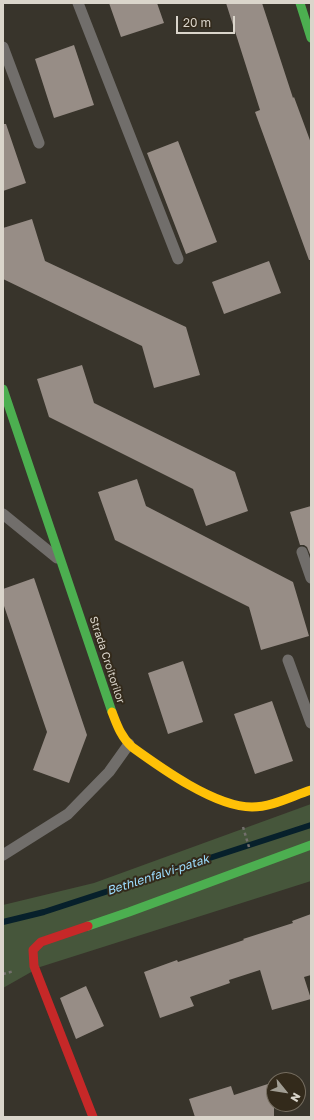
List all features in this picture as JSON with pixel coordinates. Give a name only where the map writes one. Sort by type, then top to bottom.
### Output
[{"type":"street","points":[[300,3],[311,38]]},
{"type":"street","name":"Strada Croitorilor","points":[[3,389],[118,728],[129,744],[158,765],[187,783],[218,799],[236,805],[251,807],[265,805],[311,790]]},
{"type":"street","points":[[92,1117],[34,966],[33,950],[41,942],[129,912],[311,845]]},
{"type":"lane","points":[[78,3],[178,259]]},
{"type":"lane","points":[[3,47],[39,143]]},
{"type":"lane","points":[[3,514],[62,561]]},
{"type":"lane","points":[[302,552],[311,578]]},
{"type":"lane","points":[[288,660],[311,722]]},
{"type":"lane","points":[[3,855],[68,814],[109,772],[129,744]]},
{"type":"path","points":[[244,830],[250,852]]},
{"type":"green space","points":[[311,804],[311,881],[40,967],[3,988],[3,905],[94,883]]},
{"type":"building","points":[[109,3],[157,3],[164,23],[121,37]]},
{"type":"building","points":[[226,3],[262,3],[293,98],[294,97],[311,143],[311,260],[309,260],[255,112],[260,110]]},
{"type":"building","points":[[74,45],[94,105],[54,118],[35,59]]},
{"type":"building","points":[[3,124],[6,124],[26,183],[3,191]]},
{"type":"building","points":[[178,141],[217,242],[186,254],[147,153]]},
{"type":"building","points":[[32,219],[45,261],[186,327],[200,375],[154,388],[142,346],[3,279],[3,228]]},
{"type":"building","points":[[269,261],[281,293],[224,314],[212,282]]},
{"type":"building","points":[[82,365],[94,403],[235,472],[248,511],[206,526],[193,489],[49,417],[37,379]]},
{"type":"building","points":[[137,479],[146,506],[293,582],[309,636],[261,650],[249,607],[115,540],[98,492]]},
{"type":"building","points":[[311,506],[311,557],[307,547],[300,545],[290,512]]},
{"type":"building","points":[[34,578],[87,735],[69,783],[33,770],[47,732],[3,603],[3,589]]},
{"type":"building","points":[[183,661],[203,722],[168,734],[148,673]]},
{"type":"building","points":[[272,701],[293,761],[255,774],[234,714]]},
{"type":"building","points":[[311,914],[311,975],[304,977],[311,999],[272,1010],[260,970],[229,980],[230,983],[190,997],[194,1006],[160,1018],[144,972],[293,923],[292,921]]},
{"type":"building","points":[[86,986],[104,1026],[76,1039],[60,998]]},
{"type":"building","points":[[266,1085],[266,1112],[274,1112],[274,1117],[195,1117],[189,1099],[231,1086],[234,1095]]},
{"type":"waterway","name":"Bethlenfalvi-patak","points":[[3,922],[44,912],[311,825]]},
{"type":"traffic: fast","points":[[300,3],[311,38]]},
{"type":"traffic: fast","points":[[3,389],[112,712]]},
{"type":"traffic: fast","points":[[88,926],[311,845]]},
{"type":"traffic: slow","points":[[112,712],[122,735],[132,747],[189,785],[222,801],[237,805],[259,807],[311,790]]},
{"type":"traffic: jam","points":[[88,926],[41,942],[33,950],[34,966],[93,1117]]}]
